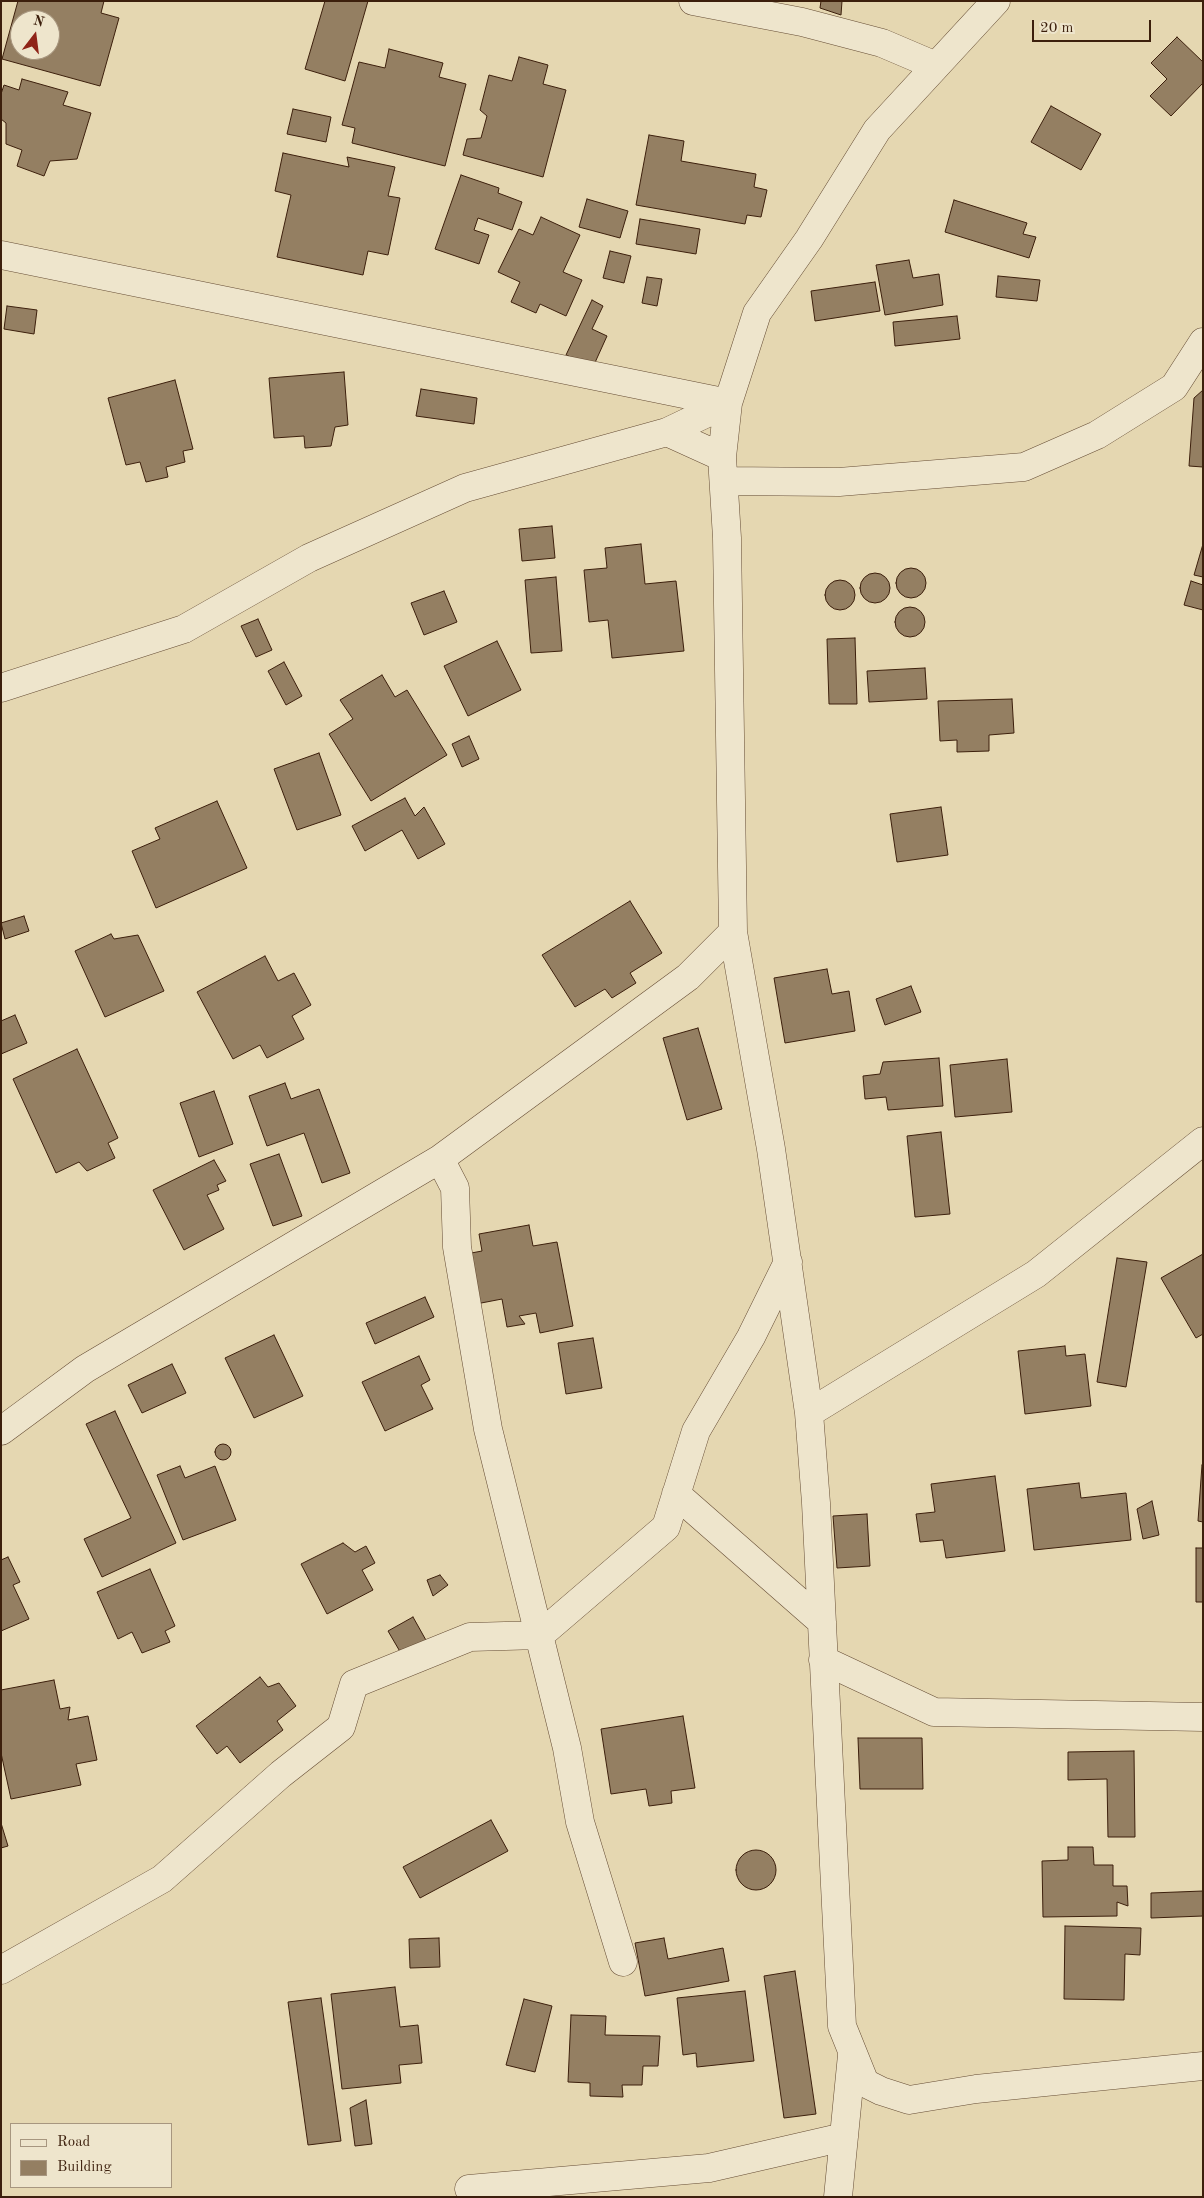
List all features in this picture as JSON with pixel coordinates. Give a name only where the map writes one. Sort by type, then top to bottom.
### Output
[{"type":"street","points":[[693,1],[802,22],[882,43],[936,66]]},
{"type":"street","points":[[996,1],[877,130],[809,239],[757,313],[728,403],[723,469],[727,538],[733,932],[771,1149],[809,1413],[822,1622],[842,2026],[865,2082],[881,2091],[909,2100],[976,2089],[1203,2066]]},
{"type":"street","points":[[1,255],[728,403]]},
{"type":"street","points":[[668,432],[723,469],[839,482],[1024,467],[1098,435],[1174,387],[1203,342]]},
{"type":"street","points":[[1,688],[184,629],[310,558],[465,488],[668,432],[728,403]]},
{"type":"street","points":[[1,1430],[85,1369],[440,1159],[688,977],[733,932]]},
{"type":"street","points":[[809,1413],[1036,1274],[1203,1141]]},
{"type":"street","points":[[440,1159],[455,1188],[457,1247],[488,1429],[568,1748],[580,1822],[623,1962]]},
{"type":"street","points":[[1,1970],[162,1879],[281,1774],[341,1727],[354,1684],[470,1637],[540,1634],[666,1528],[696,1430],[751,1337],[788,1262]]},
{"type":"street","points":[[676,1494],[822,1622]]},
{"type":"street","points":[[823,1660],[934,1712],[1203,1717]]},
{"type":"street","points":[[838,2197],[852,2051]]},
{"type":"street","points":[[469,2189],[709,2168],[844,2137]]},
{"type":"building","points":[[18,1],[104,1],[101,13],[119,18],[100,86],[2,59],[10,30],[10,60],[60,60],[60,10],[16,10]]},
{"type":"building","points":[[325,1],[368,1],[345,81],[305,69]]},
{"type":"building","points":[[821,1],[842,1],[841,15],[820,8]]},
{"type":"building","points":[[1177,37],[1203,62],[1203,83],[1171,116],[1150,96],[1167,79],[1151,63]]},
{"type":"building","points":[[389,49],[443,63],[439,77],[466,84],[445,166],[352,143],[355,128],[342,125],[359,62],[385,68]]},
{"type":"building","points":[[519,57],[548,65],[543,84],[566,90],[543,177],[463,155],[467,139],[481,138],[487,116],[480,110],[489,75],[512,81]]},
{"type":"building","points":[[22,79],[68,92],[63,105],[91,113],[77,159],[50,161],[44,176],[17,166],[22,150],[6,144],[6,123],[1,119],[1,94],[4,85],[19,90]]},
{"type":"building","points":[[1051,106],[1101,134],[1081,170],[1031,142]]},
{"type":"building","points":[[293,109],[331,117],[326,142],[287,134]]},
{"type":"building","points":[[649,135],[684,141],[681,161],[756,174],[754,187],[767,190],[761,217],[747,215],[745,224],[636,205]]},
{"type":"building","points":[[283,153],[349,167],[347,157],[395,167],[388,196],[400,198],[388,255],[368,251],[363,275],[277,257],[291,195],[275,191]]},
{"type":"building","points":[[461,175],[499,188],[498,193],[522,202],[512,230],[478,218],[474,230],[489,235],[479,264],[435,249]]},
{"type":"building","points":[[587,199],[628,211],[620,238],[579,227]]},
{"type":"building","points":[[954,200],[1027,223],[1023,234],[1036,237],[1029,258],[945,232]]},
{"type":"building","points":[[541,217],[580,235],[563,272],[582,280],[566,316],[540,304],[536,313],[511,302],[520,282],[498,272],[519,229],[533,235]]},
{"type":"building","points":[[640,219],[700,229],[696,254],[636,244]]},
{"type":"building","points":[[610,251],[631,256],[624,283],[603,278]]},
{"type":"building","points":[[909,260],[913,278],[939,274],[943,305],[885,315],[876,265]]},
{"type":"building","points":[[998,276],[1040,280],[1037,301],[996,297]]},
{"type":"building","points":[[647,277],[662,279],[657,306],[642,303]]},
{"type":"building","points":[[875,282],[880,311],[815,321],[811,291]]},
{"type":"building","points":[[592,300],[603,306],[592,329],[607,336],[593,367],[566,355]]},
{"type":"building","points":[[7,306],[37,310],[34,334],[4,329]]},
{"type":"building","points":[[957,316],[960,339],[895,346],[893,322]]},
{"type":"building","points":[[344,372],[348,425],[335,427],[331,446],[305,448],[304,436],[274,438],[269,378]]},
{"type":"building","points":[[175,380],[193,449],[183,451],[185,462],[166,467],[168,477],[146,482],[140,462],[126,465],[108,398]]},
{"type":"building","points":[[421,389],[477,398],[474,424],[416,416]]},
{"type":"building","points":[[1203,390],[1203,467],[1189,466],[1194,398]]},
{"type":"building","points":[[552,526],[555,558],[522,561],[519,529]]},
{"type":"building","points":[[641,544],[645,584],[676,581],[684,651],[612,658],[608,620],[589,622],[584,570],[607,568],[605,548]]},
{"type":"building","points":[[1203,544],[1203,577],[1194,575]]},
{"type":"building","points":[[911,568],[922,572],[926,583],[922,594],[911,598],[900,594],[896,583],[900,572]]},
{"type":"building","points":[[875,573],[886,577],[890,588],[886,599],[875,603],[864,599],[860,588],[864,577]]},
{"type":"building","points":[[556,577],[562,651],[531,653],[525,580]]},
{"type":"building","points":[[840,580],[851,584],[855,595],[851,606],[840,610],[829,606],[825,595],[829,584]]},
{"type":"building","points":[[1191,581],[1203,585],[1203,610],[1184,605]]},
{"type":"building","points":[[444,591],[457,622],[424,635],[411,603]]},
{"type":"building","points":[[910,607],[921,611],[925,622],[921,633],[910,637],[899,633],[895,622],[899,611]]},
{"type":"building","points":[[258,619],[272,650],[256,657],[241,626]]},
{"type":"building","points":[[855,638],[857,704],[829,704],[827,639]]},
{"type":"building","points":[[497,641],[521,690],[468,716],[444,666]]},
{"type":"building","points":[[284,662],[302,696],[286,705],[268,671]]},
{"type":"building","points":[[925,668],[927,699],[869,702],[867,671]]},
{"type":"building","points":[[382,675],[395,697],[407,690],[447,755],[371,801],[329,734],[353,719],[340,700]]},
{"type":"building","points":[[1012,699],[1014,733],[989,735],[989,751],[957,752],[957,740],[940,741],[938,701]]},
{"type":"building","points":[[469,736],[479,759],[462,767],[452,744]]},
{"type":"building","points":[[319,753],[341,815],[297,830],[274,769]]},
{"type":"building","points":[[405,798],[415,816],[424,807],[445,844],[418,859],[402,830],[365,851],[352,826]]},
{"type":"building","points":[[217,801],[247,868],[156,908],[132,851],[160,839],[155,828]]},
{"type":"building","points":[[941,807],[948,855],[897,862],[890,814]]},
{"type":"building","points":[[630,901],[662,953],[630,973],[636,983],[612,998],[605,989],[575,1007],[542,955]]},
{"type":"building","points":[[24,916],[29,931],[5,939],[1,923]]},
{"type":"building","points":[[111,934],[114,939],[138,935],[164,991],[105,1017],[75,951]]},
{"type":"building","points":[[265,956],[278,981],[294,973],[311,1005],[292,1016],[304,1039],[267,1058],[260,1045],[233,1059],[197,992]]},
{"type":"building","points":[[827,969],[832,994],[849,991],[855,1031],[785,1043],[774,978]]},
{"type":"building","points":[[911,986],[921,1012],[885,1025],[876,999]]},
{"type":"building","points":[[15,1015],[27,1043],[1,1054],[1,1021]]},
{"type":"building","points":[[698,1028],[722,1109],[687,1120],[663,1038]]},
{"type":"building","points":[[77,1049],[118,1138],[108,1143],[115,1158],[87,1171],[79,1162],[56,1173],[13,1079]]},
{"type":"building","points":[[939,1058],[943,1106],[888,1110],[886,1097],[865,1099],[863,1076],[880,1074],[883,1062]]},
{"type":"building","points":[[1007,1059],[1012,1112],[955,1117],[950,1065]]},
{"type":"building","points":[[285,1083],[291,1099],[319,1089],[350,1173],[322,1183],[304,1133],[267,1146],[249,1096]]},
{"type":"building","points":[[214,1091],[233,1144],[199,1157],[180,1103]]},
{"type":"building","points":[[941,1132],[950,1214],[915,1217],[907,1136]]},
{"type":"building","points":[[279,1154],[302,1216],[273,1226],[250,1164]]},
{"type":"building","points":[[214,1160],[226,1181],[217,1185],[219,1190],[207,1195],[224,1229],[184,1250],[153,1190]]},
{"type":"building","points":[[529,1225],[533,1246],[557,1242],[573,1326],[540,1333],[536,1313],[519,1316],[525,1324],[507,1327],[502,1299],[476,1304],[466,1254],[482,1251],[479,1234]]},
{"type":"building","points":[[1203,1254],[1203,1334],[1196,1338],[1161,1278]]},
{"type":"building","points":[[1117,1258],[1147,1262],[1126,1387],[1097,1382]]},
{"type":"building","points":[[425,1297],[434,1317],[375,1344],[366,1323]]},
{"type":"building","points":[[274,1335],[303,1396],[254,1418],[225,1358]]},
{"type":"building","points":[[593,1338],[602,1388],[566,1394],[558,1343]]},
{"type":"building","points":[[1065,1346],[1066,1356],[1085,1354],[1091,1406],[1025,1414],[1018,1351]]},
{"type":"building","points":[[419,1356],[430,1380],[421,1385],[433,1409],[385,1431],[362,1382]]},
{"type":"building","points":[[172,1364],[186,1393],[142,1413],[128,1385]]},
{"type":"building","points":[[115,1411],[176,1543],[102,1577],[84,1539],[131,1518],[86,1424]]},
{"type":"building","points":[[223,1444],[229,1446],[231,1452],[229,1458],[223,1460],[217,1458],[215,1452],[217,1446]]},
{"type":"building","points":[[1203,1465],[1203,1522],[1198,1521]]},
{"type":"building","points":[[180,1466],[185,1478],[215,1466],[236,1520],[183,1540],[157,1475]]},
{"type":"building","points":[[995,1476],[1005,1551],[946,1558],[943,1540],[920,1542],[916,1514],[935,1512],[931,1484]]},
{"type":"building","points":[[1079,1483],[1081,1498],[1126,1493],[1131,1540],[1034,1550],[1027,1489]]},
{"type":"building","points":[[1152,1501],[1159,1535],[1143,1539],[1137,1509]]},
{"type":"building","points":[[867,1514],[870,1566],[837,1568],[833,1516]]},
{"type":"building","points":[[343,1543],[355,1552],[366,1546],[375,1563],[362,1570],[373,1590],[327,1614],[301,1564]]},
{"type":"building","points":[[1196,1548],[1203,1548],[1203,1602],[1196,1602]]},
{"type":"building","points":[[8,1557],[20,1582],[13,1585],[29,1619],[1,1631],[1,1560]]},
{"type":"building","points":[[150,1569],[175,1626],[165,1631],[170,1642],[142,1653],[132,1632],[118,1639],[97,1592]]},
{"type":"building","points":[[440,1575],[448,1585],[433,1596],[427,1580]]},
{"type":"building","points":[[413,1617],[427,1642],[402,1655],[388,1631]]},
{"type":"building","points":[[260,1677],[268,1687],[279,1683],[296,1706],[277,1721],[283,1730],[240,1763],[227,1746],[217,1754],[196,1726]]},
{"type":"building","points":[[54,1680],[60,1709],[70,1707],[68,1720],[88,1716],[97,1760],[76,1764],[81,1785],[11,1799],[1,1753],[1,1690]]},
{"type":"building","points":[[683,1716],[695,1788],[671,1791],[672,1803],[649,1806],[646,1789],[611,1794],[601,1729]]},
{"type":"building","points":[[858,1738],[922,1738],[923,1789],[860,1789]]},
{"type":"building","points":[[1134,1751],[1135,1837],[1108,1837],[1107,1779],[1068,1780],[1068,1752]]},
{"type":"building","points":[[491,1820],[508,1851],[420,1898],[403,1867]]},
{"type":"building","points":[[1,1823],[8,1846],[1,1848]]},
{"type":"building","points":[[1068,1847],[1093,1847],[1094,1865],[1113,1865],[1113,1886],[1127,1886],[1128,1906],[1117,1902],[1117,1916],[1043,1917],[1042,1861],[1068,1860]]},
{"type":"building","points":[[760,1850],[767,1853],[773,1859],[776,1870],[775,1878],[767,1887],[760,1890],[752,1890],[745,1887],[737,1878],[736,1866],[739,1859],[748,1851]]},
{"type":"building","points":[[1203,1891],[1203,1916],[1151,1918],[1151,1893]]},
{"type":"building","points":[[1065,1926],[1141,1928],[1140,1955],[1125,1954],[1124,2000],[1064,1999]]},
{"type":"building","points":[[439,1938],[440,1967],[410,1968],[409,1939]]},
{"type":"building","points":[[664,1938],[668,1959],[723,1948],[729,1981],[645,1996],[635,1943]]},
{"type":"building","points":[[795,1971],[816,2114],[784,2118],[764,1976]]},
{"type":"building","points":[[395,1987],[400,2027],[418,2025],[422,2063],[399,2065],[401,2083],[342,2089],[331,1994]]},
{"type":"building","points":[[745,1991],[754,2061],[697,2067],[696,2053],[683,2055],[677,1998]]},
{"type":"building","points":[[321,1998],[341,2141],[308,2145],[288,2002]]},
{"type":"building","points":[[524,1999],[552,2006],[535,2072],[506,2065]]},
{"type":"building","points":[[571,2015],[606,2016],[605,2035],[660,2036],[658,2066],[643,2066],[642,2085],[622,2085],[623,2097],[590,2096],[590,2083],[568,2082]]},
{"type":"building","points":[[366,2100],[372,2144],[355,2146],[350,2108]]}]
